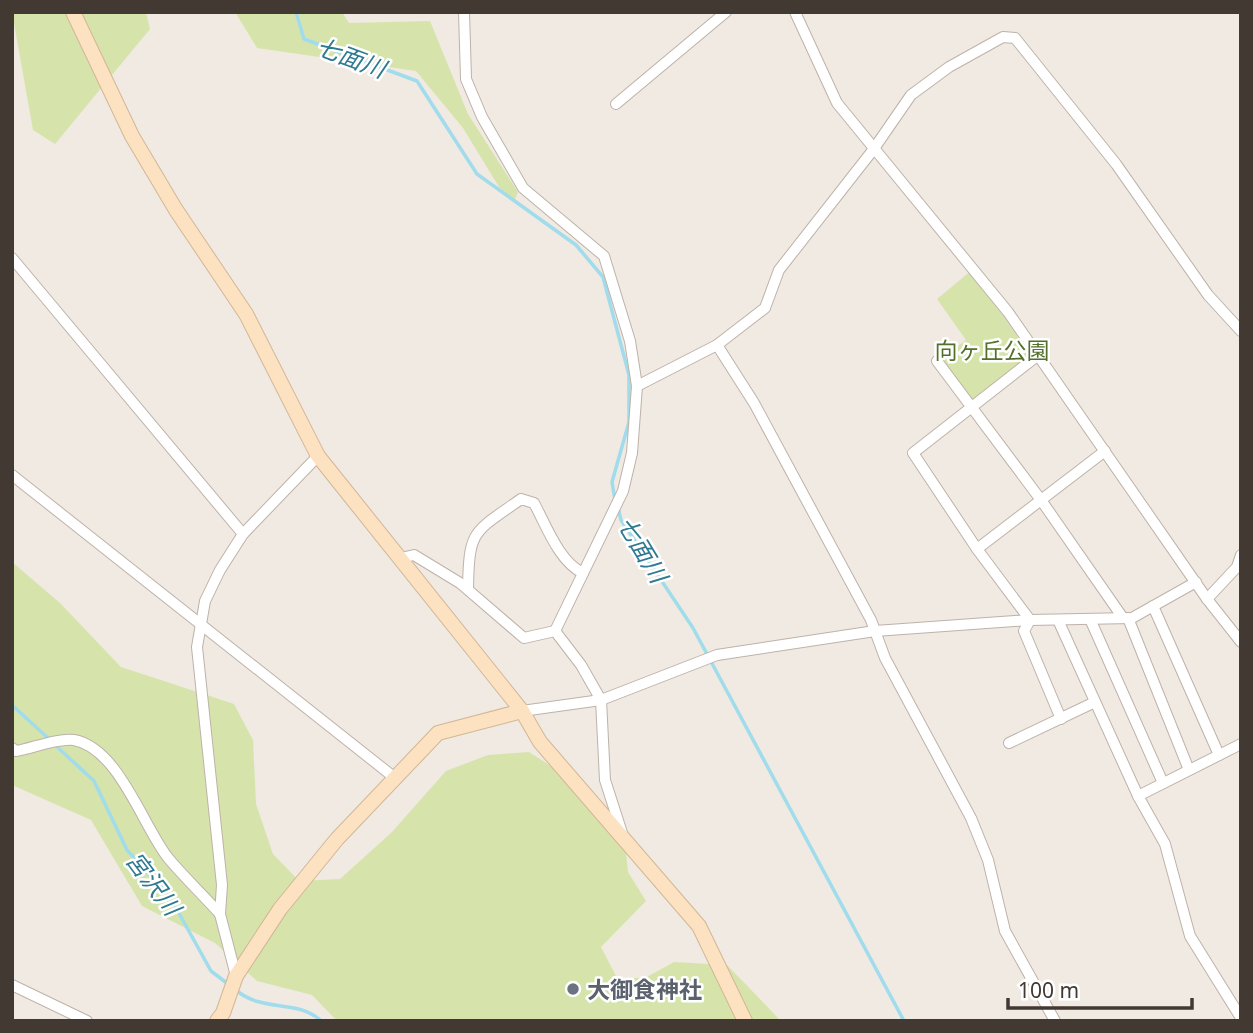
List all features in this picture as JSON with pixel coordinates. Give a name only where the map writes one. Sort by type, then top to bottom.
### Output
[{"type":"street","points":[[73,12],[132,136],[176,210],[246,314],[318,456],[522,711],[540,742],[699,926],[745,1021]]},
{"type":"street","points":[[464,12],[466,79],[482,117],[523,188],[604,256],[630,341],[636,386],[632,453],[621,495],[555,631]]},
{"type":"street","points":[[617,104],[726,12]]},
{"type":"street","points":[[795,12],[837,103],[873,150],[972,265],[1207,599],[1240,638]]},
{"type":"street","points":[[636,386],[717,345],[765,308],[779,270],[873,150],[911,95],[960,61],[1003,37],[1015,38],[1116,164],[1208,295],[1241,331]]},
{"type":"street","points":[[12,258],[243,534]]},
{"type":"street","points":[[717,345],[754,403],[971,818],[988,860],[1005,931],[1055,1021]]},
{"type":"street","points":[[1030,620],[977,550],[913,453],[1037,356]]},
{"type":"street","points":[[937,361],[1126,618],[1189,770]]},
{"type":"street","points":[[977,550],[1105,451]]},
{"type":"street","points":[[236,976],[220,914],[222,884],[197,647],[205,601],[220,570],[243,534],[318,456]]},
{"type":"street","points":[[12,475],[395,778]]},
{"type":"street","points":[[468,589],[469,545],[482,526],[521,499],[534,503],[558,548],[575,569],[583,573]]},
{"type":"street","points":[[401,558],[414,555],[468,589],[523,638],[555,631]]},
{"type":"street","points":[[1207,599],[1237,567],[1241,555]]},
{"type":"street","points":[[217,1021],[223,1013],[236,976],[280,909],[337,839],[438,733],[522,711],[601,700],[717,656],[875,631],[1030,620],[1126,618],[1196,582]]},
{"type":"street","points":[[1153,606],[1219,755]]},
{"type":"street","points":[[1090,619],[1163,783]]},
{"type":"street","points":[[1030,620],[1024,631],[1061,719]]},
{"type":"street","points":[[1058,620],[1138,796],[1165,844],[1190,936],[1241,1018]]},
{"type":"street","points":[[555,631],[581,665],[601,700],[605,780],[625,842]]},
{"type":"street","points":[[1009,743],[1095,702]]},
{"type":"street","points":[[12,748],[16,751],[66,740],[76,741],[95,750],[136,798],[167,857],[220,914]]},
{"type":"street","points":[[1138,796],[1241,744]]},
{"type":"street","points":[[12,985],[87,1021]]},
{"type":"green space","points":[[12,12],[146,12],[150,29],[55,144],[33,130]]},
{"type":"green space","points":[[235,12],[342,12],[349,23],[430,21],[468,114],[518,192],[514,202],[499,187],[463,128],[416,71],[257,48]]},
{"type":"green space","name":"向ヶ丘公園","points":[[972,270],[1030,355],[972,400],[940,359],[966,340],[937,299]]},
{"type":"green space","points":[[12,562],[60,603],[121,667],[234,704],[253,740],[256,804],[273,854],[299,881],[340,879],[392,832],[446,771],[488,755],[529,752],[579,784],[625,842],[628,872],[646,901],[601,947],[617,978],[645,978],[674,962],[727,965],[781,1021],[337,1021],[312,995],[257,981],[215,943],[142,906],[91,820],[12,785]]},
{"type":"waterway","name":"七面川","points":[[296,12],[304,39],[417,81],[477,174],[576,245],[603,277],[629,375],[629,422],[612,482],[615,500]]},
{"type":"waterway","name":"七面川","points":[[618,507],[621,520],[693,628],[904,1021]]},
{"type":"waterway","name":"宮沢川","points":[[12,705],[49,739]]},
{"type":"waterway","name":"宮沢川","points":[[54,744],[94,781],[127,850],[170,897],[211,971],[228,984]]},
{"type":"waterway","name":"宮沢川","points":[[237,991],[259,1002],[303,1010],[321,1021]]},
{"type":"place","name":"大御食神社","points":[[573,989]]}]
